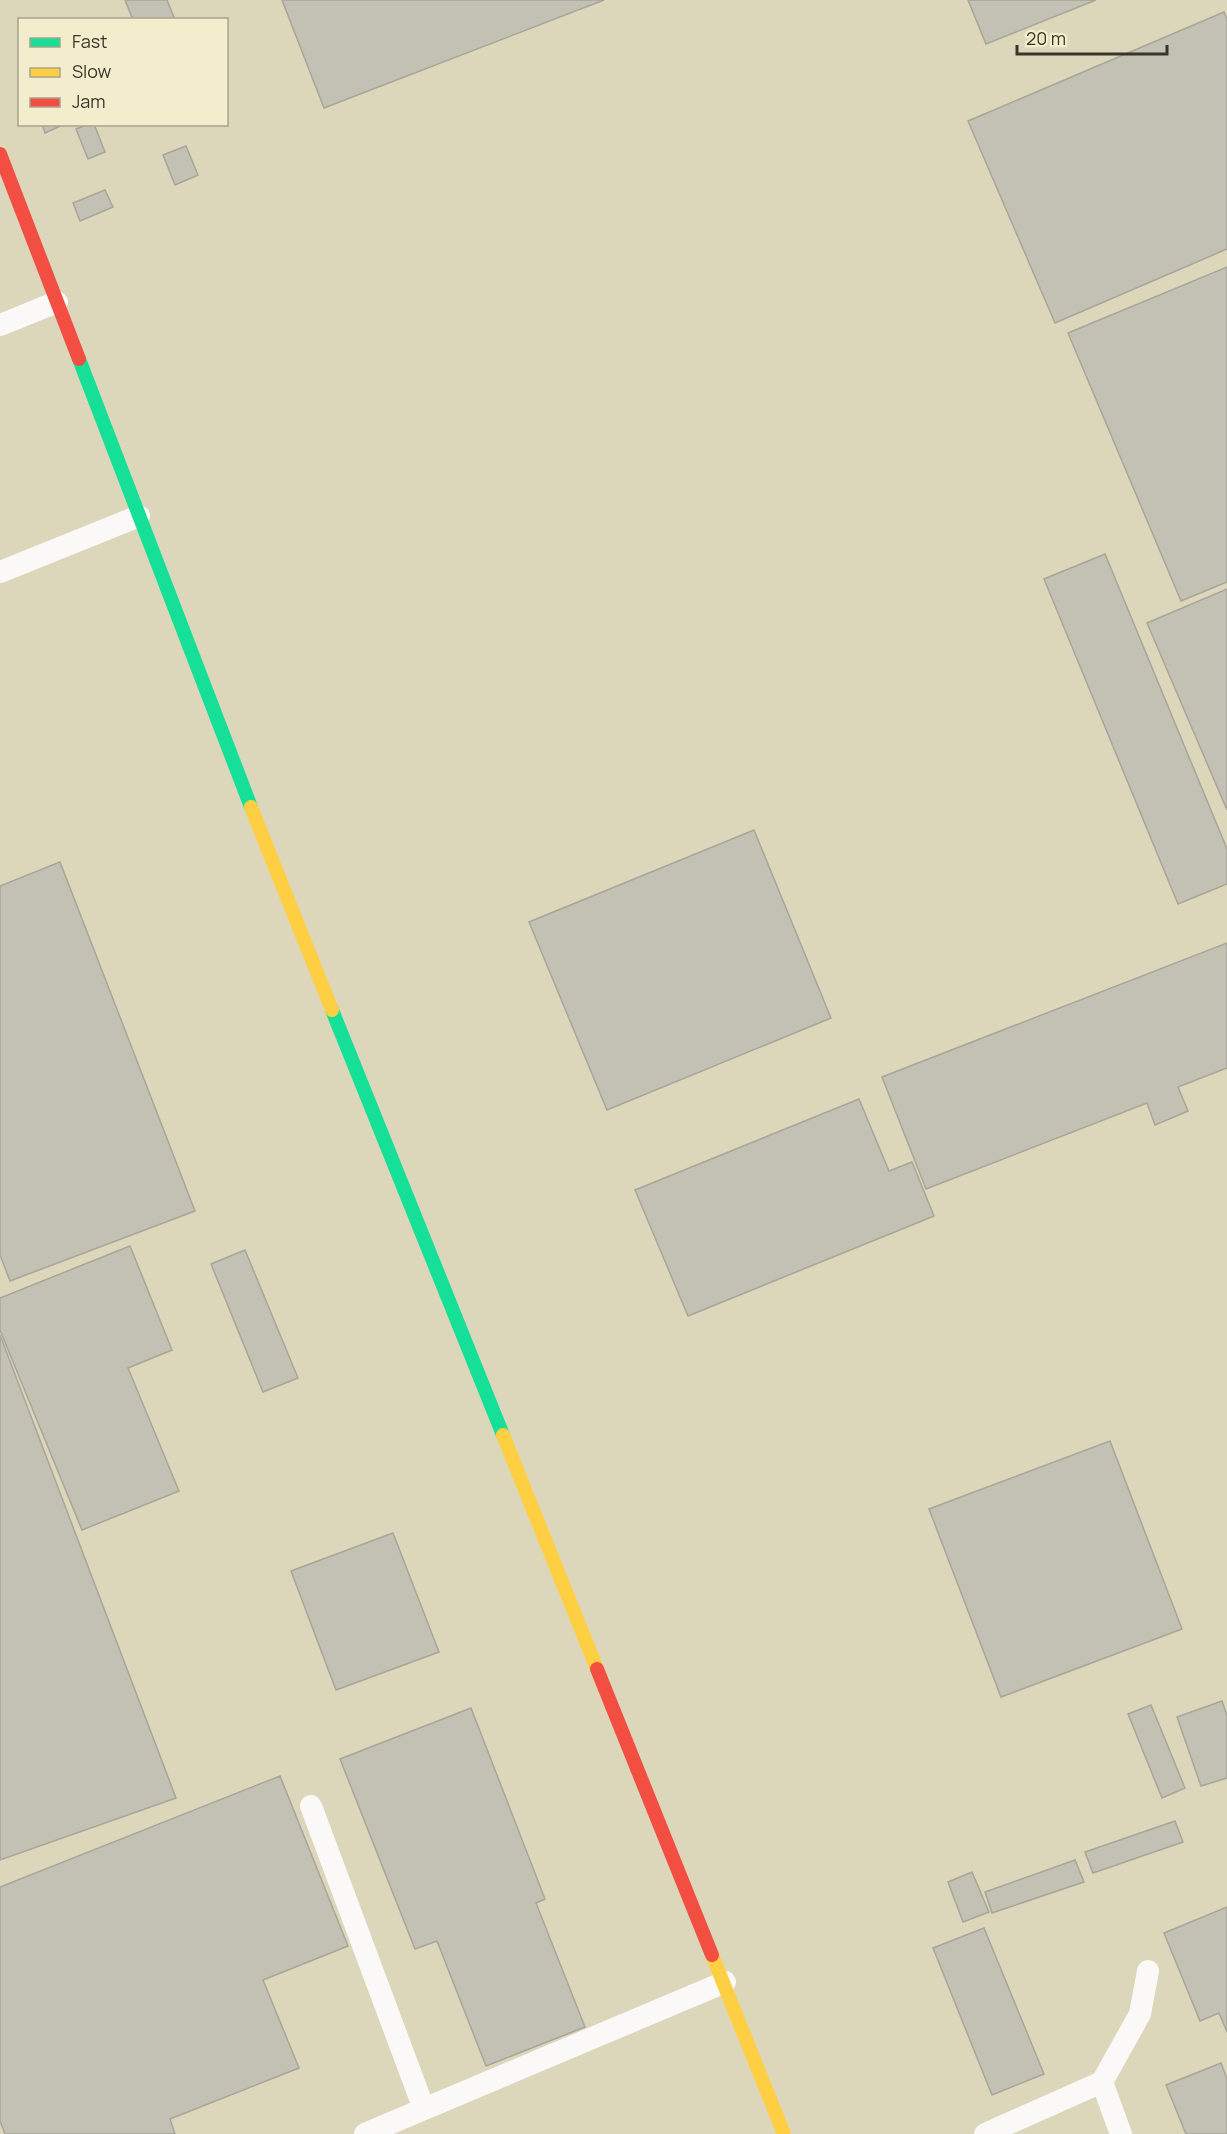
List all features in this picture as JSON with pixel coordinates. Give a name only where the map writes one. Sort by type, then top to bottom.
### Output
[{"type":"street","points":[[0,154],[277,874],[725,1982],[784,2134]]},
{"type":"lane","points":[[0,325],[57,302]]},
{"type":"lane","points":[[0,572],[139,516]]},
{"type":"lane","points":[[311,1806],[424,2109]]},
{"type":"lane","points":[[985,2134],[1102,2082],[1140,2014],[1148,1971]]},
{"type":"lane","points":[[365,2134],[725,1982]]},
{"type":"lane","points":[[1102,2082],[1121,2134]]},
{"type":"shaded area","points":[[0,0],[1227,0],[1227,2134],[0,2134]]},
{"type":"building","points":[[125,0],[167,0],[174,18],[132,18]]},
{"type":"building","points":[[282,0],[604,0],[324,108]]},
{"type":"building","points":[[968,0],[1096,0],[986,44]]},
{"type":"building","points":[[1224,12],[1227,19],[1227,249],[1055,323],[968,121]]},
{"type":"building","points":[[43,126],[61,126],[45,133]]},
{"type":"building","points":[[95,126],[105,152],[88,159],[76,129]]},
{"type":"building","points":[[186,146],[198,175],[175,185],[163,155]]},
{"type":"building","points":[[105,190],[113,207],[80,221],[73,203]]},
{"type":"building","points":[[1227,267],[1227,582],[1181,601],[1068,333]]},
{"type":"building","points":[[1105,554],[1227,849],[1227,884],[1178,904],[1044,579]]},
{"type":"building","points":[[1227,589],[1227,810],[1147,623]]},
{"type":"building","points":[[754,830],[831,1018],[607,1110],[529,922]]},
{"type":"building","points":[[60,862],[195,1211],[10,1281],[0,1255],[0,886]]},
{"type":"building","points":[[1227,943],[1227,1068],[1178,1087],[1188,1111],[1155,1125],[1147,1103],[926,1189],[882,1077]]},
{"type":"building","points":[[859,1099],[889,1171],[912,1162],[934,1216],[688,1316],[635,1190]]},
{"type":"building","points":[[130,1246],[172,1350],[128,1368],[179,1491],[82,1530],[0,1330],[0,1298]]},
{"type":"building","points":[[245,1250],[298,1378],[263,1392],[211,1264]]},
{"type":"building","points":[[0,1335],[176,1798],[0,1860]]},
{"type":"building","points":[[1110,1441],[1182,1629],[1001,1697],[929,1509]]},
{"type":"building","points":[[393,1533],[439,1652],[336,1690],[291,1571]]},
{"type":"building","points":[[1222,1701],[1227,1716],[1227,1778],[1201,1786],[1177,1717]]},
{"type":"building","points":[[1151,1705],[1185,1788],[1162,1798],[1128,1714]]},
{"type":"building","points":[[471,1708],[545,1899],[536,1903],[585,2027],[486,2066],[437,1941],[415,1949],[340,1759]]},
{"type":"building","points":[[280,1776],[348,1946],[263,1980],[299,2068],[170,2119],[175,2134],[5,2134],[0,2121],[0,1887]]},
{"type":"building","points":[[1175,1821],[1183,1842],[1093,1873],[1085,1852]]},
{"type":"building","points":[[1075,1860],[1084,1882],[992,1913],[985,1892]]},
{"type":"building","points":[[972,1872],[989,1912],[963,1922],[948,1882]]},
{"type":"building","points":[[1227,1907],[1227,2032],[1219,2013],[1200,2021],[1164,1933]]},
{"type":"building","points":[[984,1928],[1044,2074],[992,2095],[933,1948]]},
{"type":"building","points":[[1221,2063],[1227,2079],[1227,2134],[1186,2134],[1166,2085]]},
{"type":"traffic: fast","points":[[79,359],[251,807]]},
{"type":"traffic: fast","points":[[332,1010],[503,1435]]},
{"type":"traffic: slow","points":[[251,807],[332,1010]]},
{"type":"traffic: slow","points":[[503,1435],[597,1669]]},
{"type":"traffic: slow","points":[[712,1955],[784,2134]]},
{"type":"traffic: jam","points":[[0,154],[79,359]]},
{"type":"traffic: jam","points":[[597,1669],[712,1955]]}]
